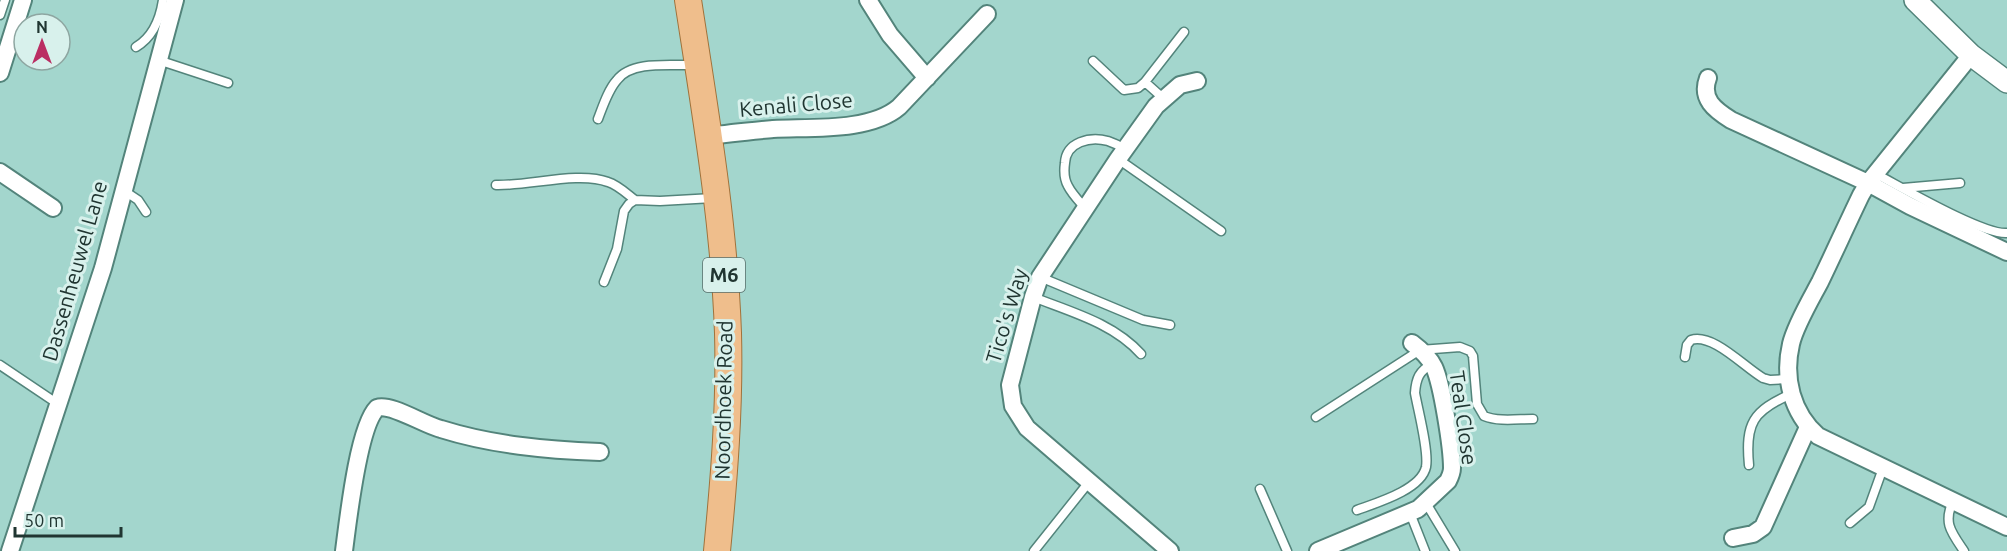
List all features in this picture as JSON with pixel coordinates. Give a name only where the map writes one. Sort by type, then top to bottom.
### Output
[{"type":"main road","name":"Noordhoek Road","points":[[688,0],[709,136],[724,273],[728,378],[726,442],[717,551]]},
{"type":"street","points":[[0,72],[23,0]]},
{"type":"street","name":"Dassenheuwel Lane","points":[[10,551],[103,268],[175,0]]},
{"type":"street","points":[[868,0],[890,35],[927,78]]},
{"type":"street","points":[[1915,0],[1971,55],[2007,82]]},
{"type":"street","name":"Kenali Close","points":[[709,136],[758,130],[814,129],[874,121],[893,112],[987,14]]},
{"type":"street","points":[[1971,55],[1872,178],[1791,342],[1789,387],[1808,427],[1818,436],[2007,527]]},
{"type":"street","points":[[1708,78],[1705,86],[1706,93],[1709,102],[1719,112],[1807,156],[1872,178],[1910,206],[2007,252]]},
{"type":"street","name":"Tico's Way","points":[[1170,551],[1026,428],[1013,406],[1010,385],[1040,278],[1121,154],[1164,99],[1180,85],[1197,81]]},
{"type":"street","points":[[0,172],[53,208]]},
{"type":"street","name":"Teal Close","points":[[1318,551],[1410,513],[1426,503],[1448,482],[1452,470],[1439,379],[1432,364],[1416,346]]},
{"type":"street","points":[[344,551],[365,431],[371,413],[377,408],[388,406],[439,429],[482,440],[557,450],[600,452]]},
{"type":"street","points":[[1733,538],[1753,534],[1763,527],[1808,427]]},
{"type":"lane","points":[[0,15],[5,0]]},
{"type":"lane","points":[[136,47],[146,41],[153,31],[163,0]]},
{"type":"lane","points":[[1093,61],[1124,90],[1138,88],[1184,32]]},
{"type":"lane","points":[[158,60],[228,83]]},
{"type":"lane","points":[[598,119],[617,79],[629,69],[641,66],[698,65]]},
{"type":"lane","points":[[1145,82],[1164,99]]},
{"type":"lane","points":[[1085,208],[1067,185],[1065,155],[1069,148],[1078,143],[1101,139],[1110,141],[1121,154],[1221,231]]},
{"type":"lane","points":[[1872,178],[1903,188],[1992,232],[2007,233]]},
{"type":"lane","points":[[496,185],[575,179],[600,180],[617,186],[635,200]]},
{"type":"lane","points":[[1903,188],[1960,183]]},
{"type":"lane","points":[[123,190],[138,200],[146,212]]},
{"type":"lane","points":[[604,282],[617,249],[624,211],[628,204],[635,200],[660,201],[717,197]]},
{"type":"lane","points":[[1040,278],[1143,320],[1170,326]]},
{"type":"lane","points":[[1033,297],[1108,327],[1131,343],[1141,354]]},
{"type":"lane","points":[[1685,357],[1687,345],[1691,340],[1700,338],[1716,345],[1763,378],[1789,387]]},
{"type":"lane","points":[[1316,417],[1416,346]]},
{"type":"lane","name":"Teal Close","points":[[1416,346],[1460,347],[1470,351],[1476,371],[1477,404],[1484,416],[1510,420],[1533,418]]},
{"type":"lane","points":[[1357,510],[1403,491],[1424,471],[1426,459],[1415,393],[1421,371],[1432,364]]},
{"type":"lane","points":[[0,365],[58,404]]},
{"type":"lane","points":[[1749,465],[1748,451],[1753,423],[1761,409],[1789,387]]},
{"type":"lane","points":[[1850,523],[1869,507],[1883,468]]},
{"type":"lane","points":[[1035,551],[1089,482]]},
{"type":"lane","points":[[1260,489],[1287,551]]},
{"type":"lane","points":[[1953,501],[1948,511],[1948,525],[1964,551]]},
{"type":"lane","points":[[1426,503],[1455,551]]},
{"type":"lane","points":[[1410,513],[1425,551]]}]
